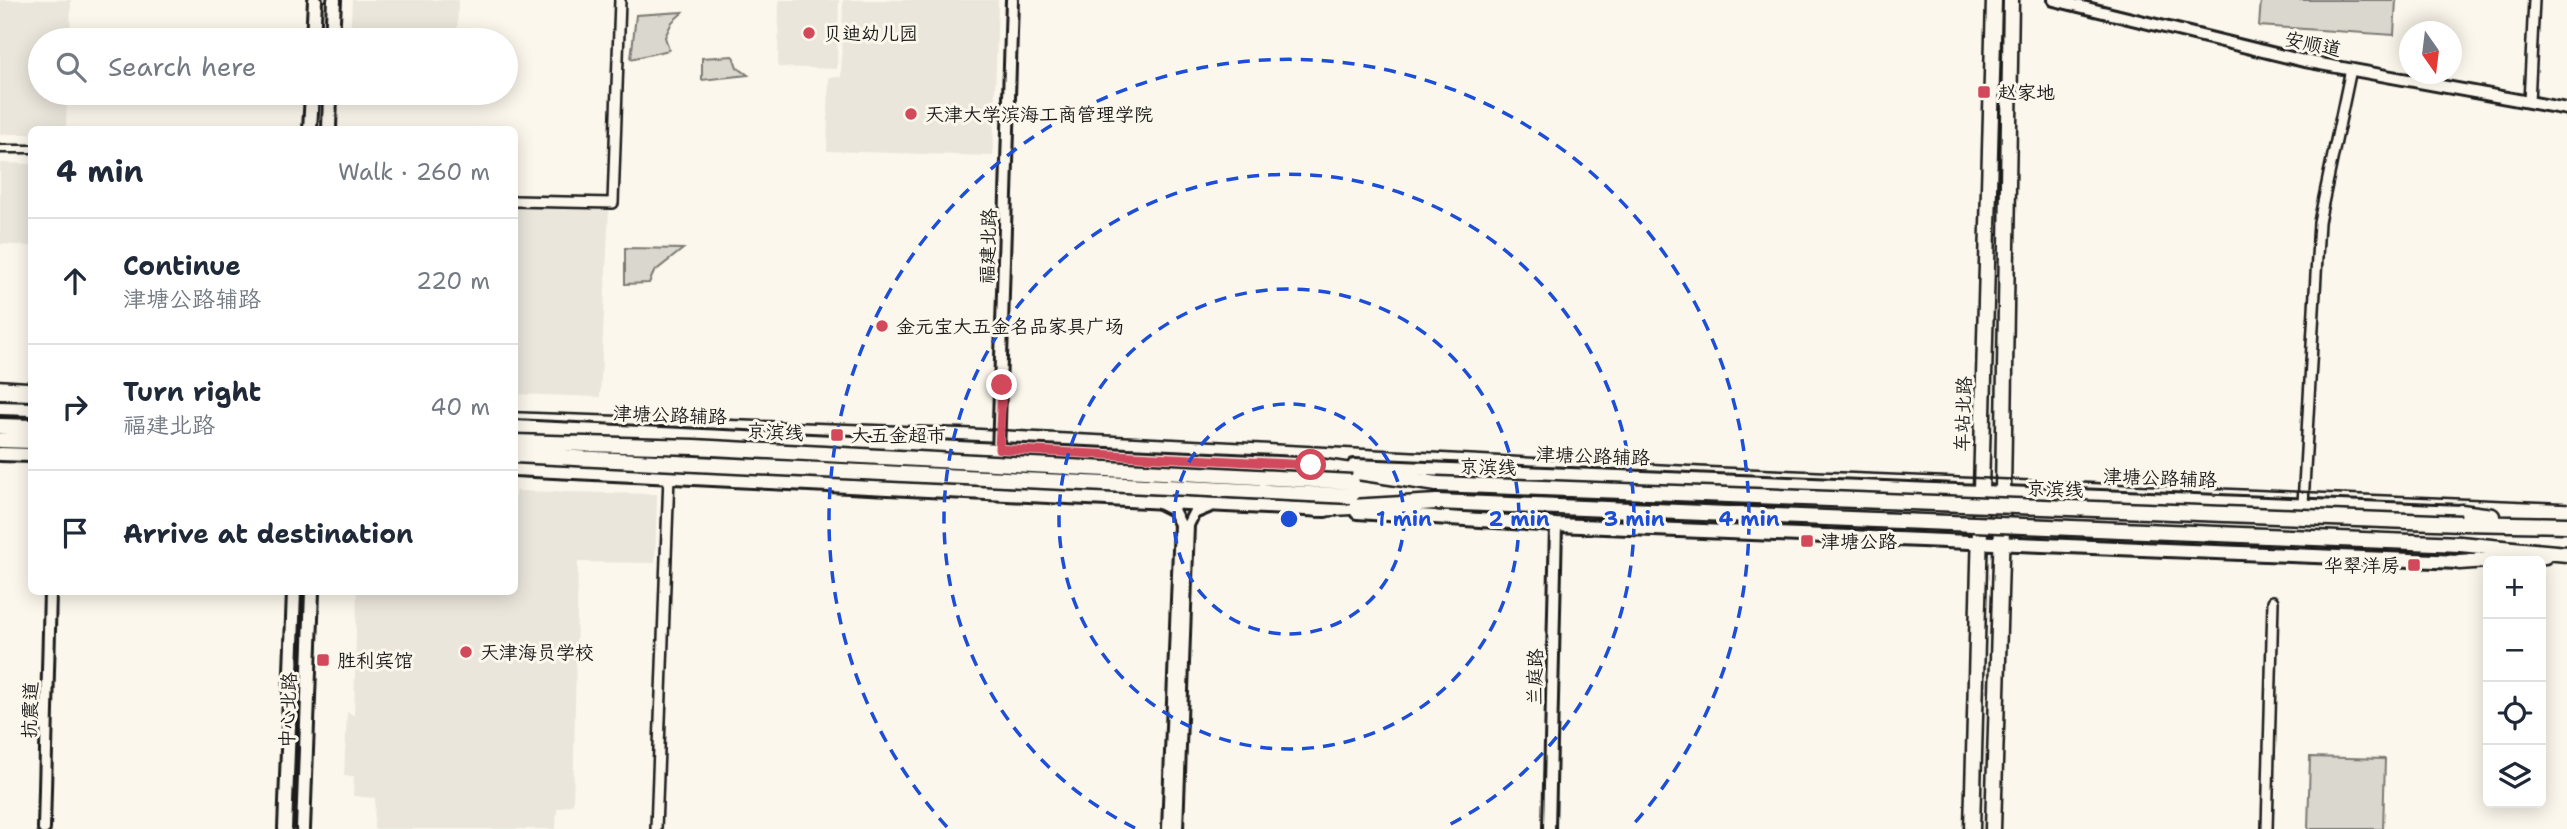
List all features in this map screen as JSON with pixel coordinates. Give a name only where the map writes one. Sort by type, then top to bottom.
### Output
[{"type":"main road","points":[[314,28],[315,0]]},
{"type":"main road","points":[[333,28],[334,0]]},
{"type":"main road","name":"车站北路","points":[[1972,829],[1994,0]]},
{"type":"main road","points":[[1993,829],[2003,492],[2011,0]]},
{"type":"main road","points":[[310,126],[311,105]]},
{"type":"main road","points":[[329,126],[330,105]]},
{"type":"main road","points":[[0,408],[28,409]]},
{"type":"main road","points":[[0,426],[28,427]]},
{"type":"main road","name":"津塘公路辅路","points":[[518,427],[1311,465],[2303,504],[2461,518]]},
{"type":"main road","points":[[0,440],[28,441]]},
{"type":"main road","name":"京滨线","points":[[518,442],[694,447],[1352,489],[1437,502],[2459,544],[2565,554]]},
{"type":"main road","points":[[0,454],[28,455]]},
{"type":"main road","name":"京滨线","points":[[518,455],[1352,489],[1437,484],[2461,518]]},
{"type":"main road","points":[[1311,465],[1437,484]]},
{"type":"main road","points":[[518,469],[1152,500],[1556,525],[2001,544],[2459,562],[2565,554]]},
{"type":"main road","points":[[1317,509],[1437,502]]},
{"type":"main road","points":[[2461,518],[2563,525]]},
{"type":"main road","name":"中心北路","points":[[285,829],[294,595]]},
{"type":"main road","name":"中心北路","points":[[303,829],[312,595]]},
{"type":"street","points":[[518,201],[613,203],[620,0]]},
{"type":"street","name":"福建北路","points":[[997,492],[1012,0]]},
{"type":"street","name":"安顺道","points":[[2054,0],[2351,69],[2567,109]]},
{"type":"street","points":[[2529,102],[2534,0]]},
{"type":"street","points":[[2303,504],[2319,222],[2351,69]]},
{"type":"street","points":[[0,149],[28,149]]},
{"type":"street","points":[[656,829],[669,476]]},
{"type":"street","points":[[1152,500],[1173,510],[1180,524],[1168,829]]},
{"type":"street","points":[[1177,829],[1188,525],[1194,513],[1220,504]]},
{"type":"street","name":"兰庭路","points":[[1549,829],[1556,525]]},
{"type":"street","name":"抗震道","points":[[44,829],[50,595]]},
{"type":"street","points":[[2267,829],[2273,601]]},
{"type":"shaded area","points":[[0,0],[71,0],[70,28],[28,28],[28,105],[67,105],[66,126],[28,126],[28,134],[0,134]]},
{"type":"shaded area","points":[[352,0],[458,0],[457,28],[351,28]]},
{"type":"shaded area","name":"贝迪幼儿园","points":[[779,0],[839,0],[837,69],[778,67]]},
{"type":"shaded area","name":"天津大学滨海工商管理学院","points":[[843,0],[998,0],[993,156],[827,151],[829,77],[841,77]]},
{"type":"shaded area","points":[[2261,0],[2396,0],[2394,35],[2259,26]]},
{"type":"shaded area","points":[[683,12],[672,22],[665,37],[669,50],[631,59],[636,15]]},
{"type":"shaded area","points":[[733,56],[737,67],[748,75],[702,80],[702,58]]},
{"type":"shaded area","points":[[0,163],[28,164],[28,246],[0,244]]},
{"type":"shaded area","points":[[518,205],[609,208],[600,397],[518,394]]},
{"type":"shaded area","points":[[625,248],[683,249],[654,272],[649,283],[625,284]]},
{"type":"shaded area","name":"天津海员学校","points":[[518,491],[657,494],[655,563],[578,562],[573,804],[557,809],[556,829],[374,829],[375,798],[353,796],[354,776],[344,776],[347,712],[354,715],[357,595],[518,595]]},
{"type":"shaded area","points":[[2310,757],[2385,759],[2383,829],[2308,829]]},
{"type":"railway","points":[[0,380],[28,382]]},
{"type":"railway","points":[[518,412],[966,428],[1714,467],[2567,503]]},
{"type":"place","name":"贝迪幼儿园","points":[[809,33]]},
{"type":"place","name":"赵家地","points":[[1984,92]]},
{"type":"place","name":"天津大学滨海工商管理学院","points":[[911,114]]},
{"type":"place","name":"金元宝大五金名品家具广场","points":[[882,326]]},
{"type":"place","name":"大五金超市","points":[[837,435]]},
{"type":"place","name":"津塘公路","points":[[1807,541]]},
{"type":"place","name":"华翠洋房","points":[[2414,565]]},
{"type":"place","name":"天津海员学校","points":[[466,652]]},
{"type":"place","name":"胜利宾馆","points":[[323,660]]},
{"type":"route","points":[[1002,385],[999,449],[1311,465]]}]
